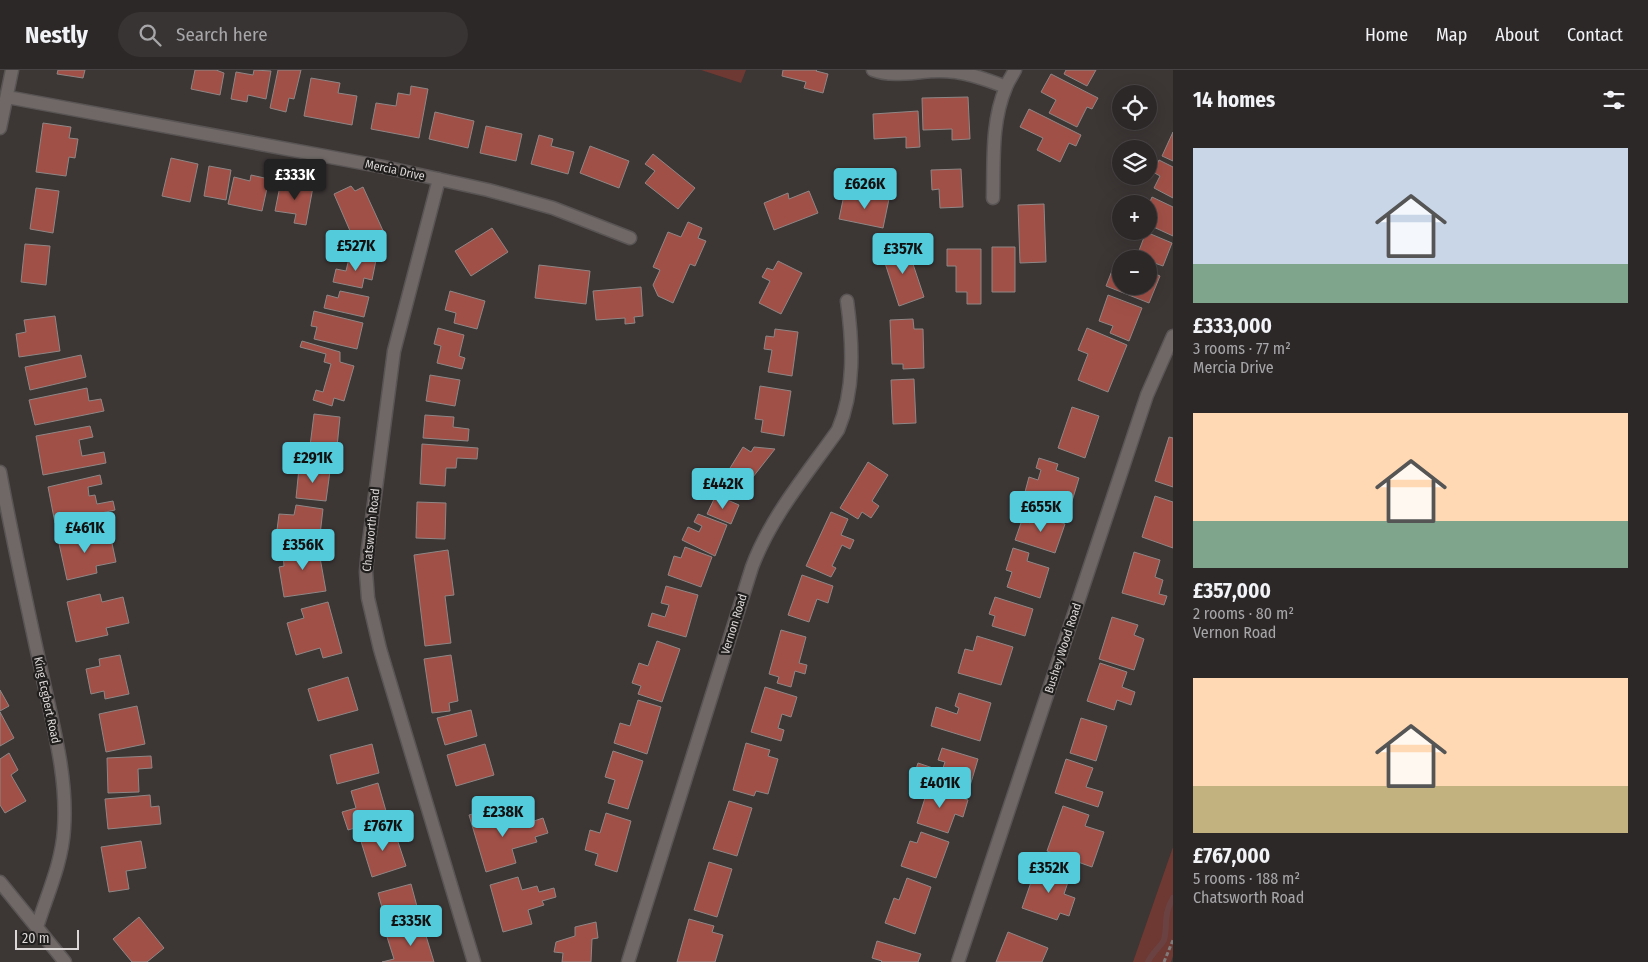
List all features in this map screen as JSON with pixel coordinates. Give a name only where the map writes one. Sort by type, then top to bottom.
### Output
[{"type":"street","points":[[0,128],[12,70]]},
{"type":"street","points":[[873,70],[897,74],[937,71],[960,72],[979,76],[1006,87]]},
{"type":"street","points":[[993,198],[995,133],[999,109],[1006,87],[1015,70]]},
{"type":"street","name":"Mercia Drive","points":[[6,97],[374,165],[439,179],[553,208],[630,238]]},
{"type":"street","name":"Chatsworth Road","points":[[439,179],[394,351],[366,572],[368,598],[380,648],[474,962]]},
{"type":"street","name":"Vernon Road","points":[[628,962],[757,554],[770,526],[838,430],[843,420],[851,363],[851,330],[847,301]]},
{"type":"street","name":"Bushey Wood Road","points":[[958,962],[1147,395],[1173,336]]},
{"type":"street","name":"King Ecgbert Road","points":[[0,472],[60,758],[64,795],[64,829],[61,854],[37,927]]},
{"type":"street","points":[[0,882],[65,962]]},
{"type":"path","points":[[1164,962],[1173,940]]},
{"type":"shaded area","points":[[701,70],[746,70],[741,83]]},
{"type":"shaded area","points":[[1173,847],[1173,956],[1171,962],[1133,962]]},
{"type":"building","points":[[58,70],[85,70],[83,78],[57,74]]},
{"type":"building","points":[[195,70],[216,70],[224,73],[220,95],[191,89]]},
{"type":"building","points":[[254,70],[271,71],[266,99],[248,95],[247,102],[231,99],[236,72],[253,75]]},
{"type":"building","points":[[278,70],[301,70],[294,99],[289,98],[286,112],[270,108]]},
{"type":"building","points":[[783,70],[817,70],[828,74],[823,93],[804,88],[806,82],[782,76]]},
{"type":"building","points":[[1066,70],[1096,70],[1087,86],[1064,74]]},
{"type":"building","points":[[1051,74],[1098,98],[1092,109],[1087,107],[1077,127],[1049,113],[1056,100],[1041,92]]},
{"type":"building","points":[[311,78],[340,83],[338,93],[357,96],[352,125],[304,116]]},
{"type":"building","points":[[411,86],[428,89],[419,138],[371,129],[376,103],[396,106],[398,93],[410,95]]},
{"type":"building","points":[[968,97],[970,139],[952,140],[952,129],[923,130],[922,98]]},
{"type":"building","points":[[1029,109],[1081,135],[1076,146],[1069,143],[1060,162],[1037,150],[1043,138],[1020,127]]},
{"type":"building","points":[[918,111],[920,147],[906,148],[906,137],[874,139],[873,114]]},
{"type":"building","points":[[435,112],[474,121],[468,148],[429,139]]},
{"type":"building","points":[[43,123],[71,127],[69,138],[78,139],[75,158],[69,157],[66,176],[36,172]]},
{"type":"building","points":[[486,126],[522,134],[516,161],[480,153]]},
{"type":"building","points":[[1173,132],[1173,161],[1162,156]]},
{"type":"building","points":[[539,135],[553,139],[551,146],[574,152],[568,174],[531,164]]},
{"type":"building","points":[[590,146],[629,161],[619,188],[580,173]]},
{"type":"building","points":[[653,154],[695,188],[678,209],[645,183],[655,171],[645,164]]},
{"type":"building","points":[[171,158],[198,164],[190,202],[162,196]]},
{"type":"building","points":[[1159,160],[1173,167],[1173,198],[1154,188],[1160,176],[1157,174]]},
{"type":"building","points":[[209,166],[231,170],[226,200],[204,196]]},
{"type":"building","points":[[961,169],[963,207],[940,208],[939,189],[932,190],[931,170]]},
{"type":"building","points":[[251,175],[269,179],[262,211],[228,204],[234,177],[250,181]]},
{"type":"building","points":[[281,181],[313,187],[306,225],[294,223],[296,214],[275,211]]},
{"type":"building","points":[[351,186],[355,191],[363,187],[385,235],[357,247],[334,194]]},
{"type":"building","points":[[36,188],[59,191],[53,233],[30,229]]},
{"type":"building","points":[[870,189],[879,191],[878,196],[889,199],[883,228],[839,219],[844,195],[867,200]]},
{"type":"building","points":[[809,191],[818,213],[774,230],[764,203],[788,193],[789,199]]},
{"type":"building","points":[[1157,199],[1173,207],[1173,236],[1157,229]]},
{"type":"building","points":[[1044,204],[1046,262],[1020,263],[1018,205]]},
{"type":"building","points":[[688,222],[702,228],[698,238],[706,241],[695,266],[690,264],[673,303],[658,296],[653,285],[660,270],[653,267],[668,232],[681,237]]},
{"type":"building","points":[[492,228],[508,252],[471,276],[455,251]]},
{"type":"building","points":[[1157,237],[1172,243],[1163,266],[1157,264],[1157,250],[1139,250],[1143,240],[1157,240]]},
{"type":"building","points":[[900,243],[902,250],[908,249],[924,297],[899,306],[884,260],[890,258],[886,248]]},
{"type":"building","points":[[25,244],[50,246],[46,285],[21,282]]},
{"type":"building","points":[[992,247],[1015,247],[1015,292],[992,292]]},
{"type":"building","points":[[947,249],[981,249],[981,304],[967,304],[967,292],[956,292],[956,266],[947,266]]},
{"type":"building","points":[[350,254],[376,260],[372,280],[364,278],[362,288],[333,282],[336,269],[346,271]]},
{"type":"building","points":[[778,261],[802,273],[781,314],[759,303],[770,281],[762,277],[767,268],[773,270]]},
{"type":"building","points":[[539,265],[590,271],[586,304],[535,298]]},
{"type":"building","points":[[1112,271],[1112,288],[1106,286]]},
{"type":"building","points":[[641,287],[643,316],[634,317],[635,323],[625,324],[625,318],[596,320],[593,291]]},
{"type":"building","points":[[340,291],[369,297],[364,317],[324,308],[327,295],[338,298]]},
{"type":"building","points":[[450,291],[485,301],[477,329],[454,323],[456,313],[445,310]]},
{"type":"building","points":[[1108,295],[1142,308],[1129,341],[1110,333],[1113,326],[1099,321]]},
{"type":"building","points":[[1129,295],[1152,295],[1149,303]]},
{"type":"building","points":[[314,311],[363,323],[357,349],[314,339],[317,327],[311,326]]},
{"type":"building","points":[[55,316],[60,351],[19,357],[16,334],[26,332],[24,320]]},
{"type":"building","points":[[913,319],[914,329],[923,329],[924,368],[903,369],[903,364],[892,364],[890,320]]},
{"type":"building","points":[[438,328],[464,335],[459,356],[465,358],[462,369],[437,363],[441,346],[434,344]]},
{"type":"building","points":[[1087,328],[1127,345],[1108,392],[1078,380],[1088,354],[1078,350]]},
{"type":"building","points":[[775,329],[798,332],[792,376],[768,372],[772,350],[764,349],[766,336],[774,337]]},
{"type":"building","points":[[302,341],[340,352],[340,362],[354,366],[344,401],[334,398],[332,406],[313,400],[316,390],[323,392],[331,364],[324,362],[326,354],[300,347]]},
{"type":"building","points":[[81,355],[86,377],[30,390],[25,367]]},
{"type":"building","points":[[430,375],[460,380],[455,406],[426,401]]},
{"type":"building","points":[[914,379],[916,423],[893,424],[891,380]]},
{"type":"building","points":[[760,386],[791,391],[784,436],[761,432],[763,420],[755,419]]},
{"type":"building","points":[[87,388],[89,401],[101,399],[104,411],[35,425],[29,400]]},
{"type":"building","points":[[1072,407],[1099,416],[1085,458],[1058,448]]},
{"type":"building","points":[[314,414],[340,417],[336,457],[309,454]]},
{"type":"building","points":[[425,415],[454,417],[453,427],[469,429],[468,441],[423,438]]},
{"type":"building","points":[[90,426],[93,437],[79,440],[82,456],[104,452],[106,463],[43,475],[36,436]]},
{"type":"building","points":[[1169,437],[1173,438],[1173,487],[1155,481]]},
{"type":"building","points":[[422,444],[478,448],[477,459],[457,458],[456,468],[446,468],[445,486],[420,484]]},
{"type":"building","points":[[743,447],[751,452],[754,447],[775,449],[738,496],[719,486]]},
{"type":"building","points":[[1039,458],[1058,464],[1056,470],[1079,478],[1069,511],[1039,502],[1040,497],[1025,492],[1029,477],[1038,480],[1041,470],[1036,468]]},
{"type":"building","points":[[868,462],[888,475],[872,501],[879,506],[871,518],[862,512],[858,519],[840,508]]},
{"type":"building","points":[[299,468],[330,471],[326,501],[296,498]]},
{"type":"building","points":[[100,475],[102,484],[88,487],[89,496],[95,495],[97,504],[113,501],[115,510],[55,523],[48,487]]},
{"type":"building","points":[[716,495],[739,505],[731,524],[707,514]]},
{"type":"building","points":[[1155,496],[1173,502],[1173,548],[1142,537]]},
{"type":"building","points":[[417,502],[446,503],[445,539],[416,538]]},
{"type":"building","points":[[296,505],[323,509],[320,535],[277,530],[279,514],[294,515]]},
{"type":"building","points":[[831,512],[848,519],[841,535],[854,540],[850,549],[842,545],[832,566],[836,568],[831,577],[806,566]]},
{"type":"building","points":[[1033,513],[1065,524],[1055,553],[1015,540],[1022,520],[1030,523]]},
{"type":"building","points":[[698,514],[727,525],[715,556],[682,540],[688,527],[699,532],[702,526],[694,522]]},
{"type":"building","points":[[89,532],[90,539],[110,534],[116,562],[96,566],[97,573],[67,580],[58,539]]},
{"type":"building","points":[[317,541],[326,591],[284,597],[279,567],[284,566],[283,554],[301,551],[299,544]]},
{"type":"building","points":[[685,547],[712,557],[701,587],[668,575],[674,556],[681,558]]},
{"type":"building","points":[[1013,548],[1029,553],[1027,561],[1049,568],[1040,598],[1007,587],[1012,572],[1006,570]]},
{"type":"building","points":[[448,550],[454,595],[445,596],[451,643],[425,646],[414,555]]},
{"type":"building","points":[[1134,552],[1160,560],[1155,577],[1163,580],[1159,594],[1167,596],[1164,605],[1122,593]]},
{"type":"building","points":[[802,575],[833,586],[828,603],[817,599],[809,622],[788,615]]},
{"type":"building","points":[[666,586],[698,595],[686,637],[648,626],[652,613],[665,617],[669,605],[661,603]]},
{"type":"building","points":[[100,594],[102,602],[123,597],[129,623],[106,628],[108,635],[76,642],[67,602]]},
{"type":"building","points":[[995,597],[1033,609],[1025,636],[992,626],[995,616],[989,614]]},
{"type":"building","points":[[328,602],[342,653],[323,658],[320,648],[296,655],[287,623],[304,618],[301,609]]},
{"type":"building","points":[[1112,617],[1138,625],[1134,635],[1144,639],[1134,670],[1099,659]]},
{"type":"building","points":[[781,630],[806,637],[799,663],[807,665],[805,674],[795,671],[791,687],[777,683],[779,677],[769,674]]},
{"type":"building","points":[[977,636],[1013,647],[1001,685],[958,673],[965,649],[973,651]]},
{"type":"building","points":[[657,641],[680,649],[662,702],[638,694],[641,686],[632,683],[639,663],[648,666]]},
{"type":"building","points":[[120,655],[129,694],[105,699],[104,691],[91,694],[86,669],[100,666],[99,659]]},
{"type":"building","points":[[451,655],[458,701],[449,703],[450,711],[432,713],[424,659]]},
{"type":"building","points":[[1100,663],[1127,672],[1122,687],[1135,692],[1131,705],[1117,700],[1114,710],[1087,701]]},
{"type":"building","points":[[348,677],[358,710],[318,721],[308,689]]},
{"type":"building","points":[[765,687],[797,697],[791,717],[782,714],[778,728],[784,730],[781,741],[751,732]]},
{"type":"building","points":[[0,690],[9,706],[0,711]]},
{"type":"building","points":[[959,693],[991,703],[980,741],[931,726],[936,707],[957,714],[959,708],[955,706]]},
{"type":"building","points":[[638,700],[661,707],[647,754],[614,743],[620,723],[630,726]]},
{"type":"building","points":[[137,706],[145,744],[106,752],[99,714]]},
{"type":"building","points":[[471,710],[477,736],[445,745],[437,718]]},
{"type":"building","points":[[0,712],[14,738],[0,746]]},
{"type":"building","points":[[1081,718],[1107,726],[1096,761],[1070,753]]},
{"type":"building","points":[[746,743],[770,750],[768,756],[778,759],[768,794],[756,791],[754,796],[733,790]]},
{"type":"building","points":[[372,744],[379,773],[337,784],[330,755]]},
{"type":"building","points":[[485,744],[494,775],[456,786],[447,755]]},
{"type":"building","points":[[942,748],[978,759],[967,796],[913,778],[918,763],[942,771],[945,762],[938,760]]},
{"type":"building","points":[[613,751],[643,761],[628,809],[608,803],[615,780],[605,777]]},
{"type":"building","points":[[9,753],[18,770],[11,775],[26,801],[5,813],[0,805],[0,759]]},
{"type":"building","points":[[151,756],[152,768],[138,769],[139,792],[108,793],[107,758]]},
{"type":"building","points":[[1066,759],[1093,768],[1086,787],[1103,792],[1098,807],[1055,793]]},
{"type":"building","points":[[378,783],[388,818],[348,830],[342,812],[356,808],[351,791]]},
{"type":"building","points":[[922,784],[968,800],[963,817],[955,814],[948,833],[917,823],[925,798],[919,795]]},
{"type":"building","points":[[150,795],[151,807],[159,806],[161,824],[108,829],[105,799]]},
{"type":"building","points":[[729,801],[752,808],[737,856],[713,849]]},
{"type":"building","points":[[1063,806],[1089,815],[1085,826],[1104,832],[1092,867],[1047,851]]},
{"type":"building","points":[[491,809],[497,828],[527,818],[528,823],[543,818],[548,833],[535,837],[537,842],[512,849],[516,863],[486,872],[469,815]]},
{"type":"building","points":[[606,813],[631,821],[617,872],[595,865],[598,854],[585,850],[590,830],[600,833]]},
{"type":"building","points":[[393,827],[406,866],[372,877],[360,838]]},
{"type":"building","points":[[921,832],[949,842],[936,878],[901,866],[910,841],[917,843]]},
{"type":"building","points":[[141,841],[146,868],[126,871],[129,889],[109,892],[101,847]]},
{"type":"building","points":[[709,862],[732,869],[717,917],[694,910]]},
{"type":"building","points":[[1037,865],[1070,876],[1064,894],[1075,898],[1069,916],[1060,913],[1057,920],[1022,908]]},
{"type":"building","points":[[518,877],[522,890],[537,886],[539,892],[554,888],[556,897],[542,901],[544,905],[528,910],[532,924],[503,932],[490,885]]},
{"type":"building","points":[[907,878],[931,887],[915,934],[885,923],[894,898],[899,900]]},
{"type":"building","points":[[411,884],[419,914],[386,922],[378,893]]},
{"type":"building","points":[[139,917],[164,948],[147,962],[132,962],[113,939]]},
{"type":"building","points":[[689,919],[714,926],[712,932],[723,935],[715,962],[677,962]]},
{"type":"building","points":[[596,922],[598,938],[592,939],[591,962],[562,962],[563,953],[554,952],[556,942],[575,936],[575,927]]},
{"type":"building","points":[[423,926],[434,962],[382,962],[394,959],[387,937]]},
{"type":"building","points":[[1008,932],[1048,948],[1042,962],[996,962]]},
{"type":"building","points":[[877,941],[921,954],[918,962],[881,962],[872,958]]},
{"type":"waterway","points":[[1148,962],[1164,940],[1167,915],[1173,898]]}]
